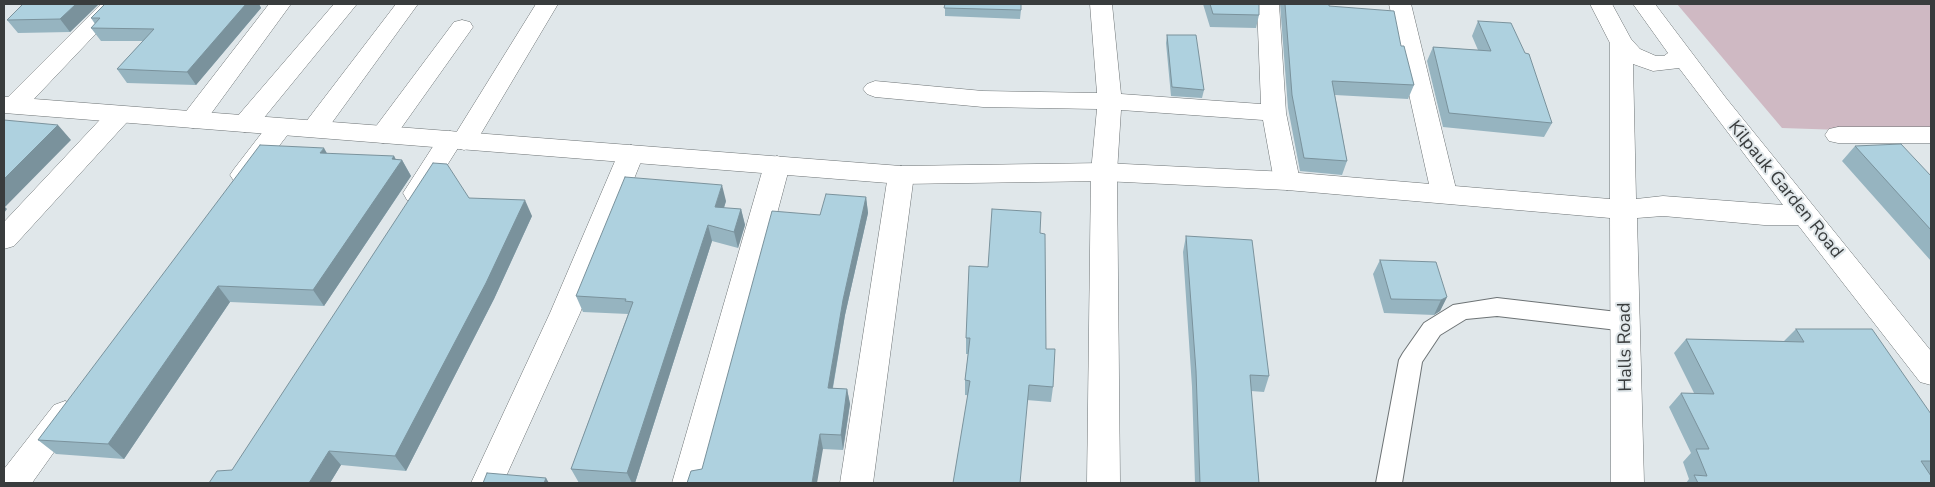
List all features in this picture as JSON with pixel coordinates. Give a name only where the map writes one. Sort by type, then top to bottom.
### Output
[{"type":"street","points":[[9,105],[113,4]]},
{"type":"street","points":[[193,120],[280,4]]},
{"type":"street","points":[[245,124],[346,4]]},
{"type":"street","points":[[314,129],[407,4]]},
{"type":"street","points":[[401,215],[457,140],[547,4]]},
{"type":"street","points":[[1101,4],[1110,101],[1104,172],[1104,483]]},
{"type":"street","points":[[1268,4],[1274,113],[1287,181]]},
{"type":"street","points":[[1400,4],[1444,193]]},
{"type":"street","points":[[1601,4],[1621,43],[1632,54],[1653,64],[1670,63],[1680,54]]},
{"type":"street","name":"Kilpauk Garden Road","points":[[1644,4],[1717,104],[1805,215],[1921,347],[1931,373]]},
{"type":"street","points":[[382,135],[462,27]]},
{"type":"street","points":[[1621,43],[1625,210]]},
{"type":"street","points":[[875,89],[983,99],[1110,101],[1274,113]]},
{"type":"street","points":[[9,105],[119,116],[314,129],[901,176],[1104,172],[1287,181],[1625,210],[1663,206],[1764,215],[1805,215]]},
{"type":"street","points":[[4,239],[119,116]]},
{"type":"street","points":[[226,198],[280,127]]},
{"type":"street","points":[[1838,135],[1931,135]]},
{"type":"street","points":[[487,483],[565,313],[631,154]]},
{"type":"street","points":[[688,483],[777,166]]},
{"type":"street","points":[[856,483],[901,176]]},
{"type":"street","name":"Halls Road","points":[[1625,210],[1628,483]]},
{"type":"street","points":[[13,483],[78,396]]},
{"type":"lane","points":[[1389,483],[1411,360],[1432,329],[1461,311],[1497,307],[1626,322]]},
{"type":"shaded area","points":[[1677,4],[1931,4],[1931,133],[1782,128]]},
{"type":"building","points":[[23,4],[76,4],[60,19],[7,20]]},
{"type":"building","points":[[105,4],[246,4],[187,72],[117,69],[154,29],[91,28],[100,18],[91,18]]},
{"type":"building","points":[[945,4],[1021,4],[1021,10],[944,8]]},
{"type":"building","points":[[1210,4],[1259,4],[1259,15],[1213,14]]},
{"type":"building","points":[[1285,4],[1329,4],[1329,6],[1394,11],[1401,46],[1404,46],[1414,85],[1332,81],[1347,161],[1304,158],[1292,95]]},
{"type":"building","points":[[1478,21],[1511,23],[1525,53],[1529,54],[1552,123],[1449,113],[1433,47],[1491,51]]},
{"type":"building","points":[[1167,35],[1196,35],[1204,90],[1172,87]]},
{"type":"building","points":[[4,120],[58,125],[4,179]]},
{"type":"building","points":[[1901,144],[1931,176],[1931,230],[1855,146]]},
{"type":"building","points":[[260,145],[324,148],[320,153],[394,156],[392,159],[402,160],[313,290],[218,286],[108,444],[38,440]]},
{"type":"building","points":[[433,163],[447,164],[469,198],[525,200],[486,283],[395,456],[329,451],[309,483],[209,483],[217,471],[232,470]]},
{"type":"building","points":[[625,177],[722,185],[715,207],[741,209],[734,232],[708,225],[627,473],[571,469],[633,302],[625,301],[626,299],[576,296]]},
{"type":"building","points":[[826,194],[866,197],[843,300],[828,388],[847,389],[841,435],[820,434],[812,483],[687,483],[691,471],[702,469],[772,211],[820,215]]},
{"type":"building","points":[[992,209],[1041,212],[1040,233],[1045,234],[1046,349],[1055,349],[1053,387],[1029,385],[1020,483],[953,483],[970,381],[965,380],[970,338],[966,338],[969,266],[988,267]]},
{"type":"building","points":[[1186,236],[1252,240],[1269,376],[1250,375],[1259,483],[1200,483],[1196,371]]},
{"type":"building","points":[[1380,260],[1436,262],[1447,297],[1441,300],[1391,299]]},
{"type":"building","points":[[1796,329],[1872,329],[1931,414],[1931,461],[1921,461],[1931,476],[1931,483],[1698,483],[1694,475],[1707,476],[1696,449],[1709,449],[1681,393],[1714,394],[1686,339],[1804,342]]},
{"type":"building","points":[[487,473],[546,478],[544,483],[483,483]]}]
